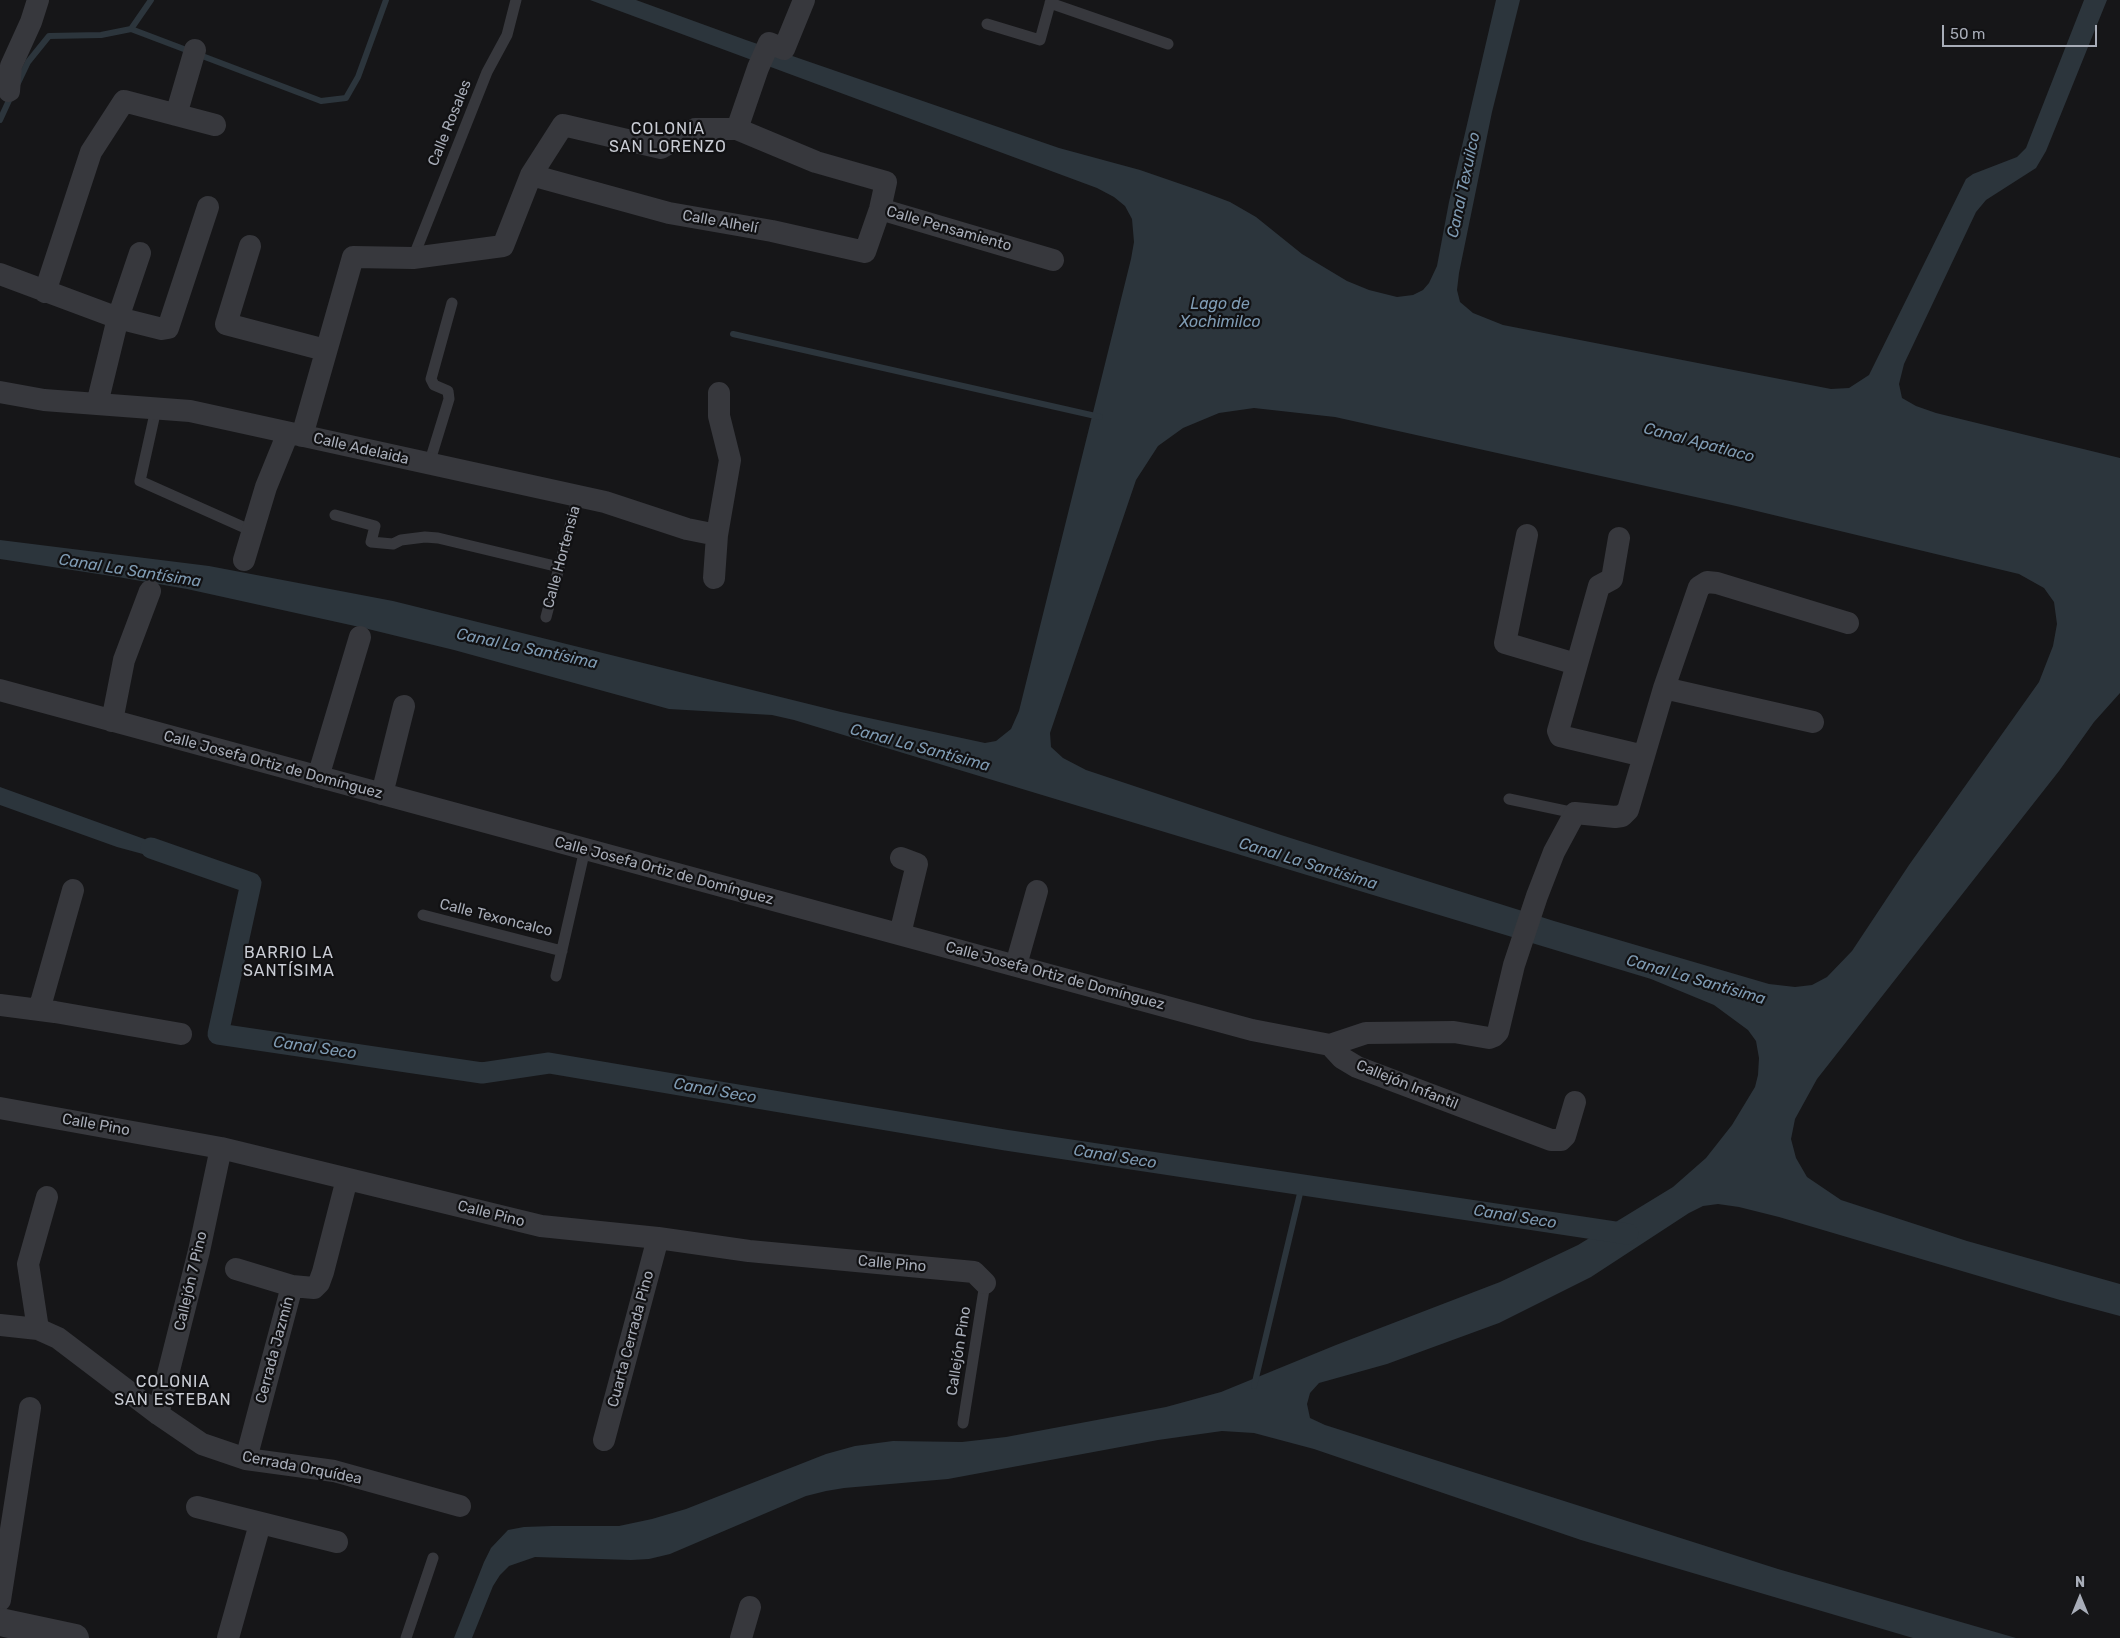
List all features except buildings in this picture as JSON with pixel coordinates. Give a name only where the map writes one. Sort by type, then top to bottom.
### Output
[{"type":"street","points":[[9,91],[11,66],[31,22],[38,0]]},
{"type":"street","points":[[737,129],[767,46],[769,43],[784,49],[804,0]]},
{"type":"street","points":[[176,115],[195,50]]},
{"type":"street","points":[[45,292],[91,152],[124,101],[215,125]]},
{"type":"street","name":"Calle Pensamiento","points":[[531,175],[563,125],[661,148],[695,129],[737,129],[816,162],[886,182],[880,209],[1053,260]]},
{"type":"street","points":[[244,560],[266,487],[295,434],[325,350],[354,257],[413,258],[503,246],[531,175]]},
{"type":"street","name":"Calle Alhelí","points":[[531,175],[670,213],[772,231],[865,252],[880,209]]},
{"type":"street","points":[[0,274],[118,318],[162,330],[168,328],[208,207]]},
{"type":"street","points":[[250,246],[226,324],[325,350]]},
{"type":"street","points":[[96,404],[118,318],[140,253]]},
{"type":"street","name":"Calle Adelaida","points":[[0,392],[44,400],[190,411],[606,502],[687,529],[717,535]]},
{"type":"street","points":[[714,578],[717,535],[730,460],[719,416],[719,393]]},
{"type":"street","points":[[1527,535],[1506,643],[1576,664]]},
{"type":"street","points":[[1619,538],[1612,579],[1599,586],[1558,731],[1560,736],[1644,756]]},
{"type":"street","points":[[1575,813],[1616,817],[1622,816],[1628,810],[1664,688],[1699,587],[1707,582],[1717,583],[1848,623]]},
{"type":"street","points":[[112,721],[124,660],[150,591]]},
{"type":"street","points":[[318,777],[360,637]]},
{"type":"street","points":[[1664,688],[1813,722]]},
{"type":"street","name":"Calle Josefa Ortiz de Domínguez","points":[[0,690],[1252,1030],[1330,1045]]},
{"type":"street","points":[[382,794],[404,706]]},
{"type":"street","name":"Callejón Infantil","points":[[1575,813],[1554,852],[1538,896],[1514,965],[1498,1032],[1494,1036],[1488,1038],[1454,1032],[1425,1031],[1366,1033],[1330,1045],[1342,1058],[1357,1067],[1551,1140],[1561,1140],[1565,1136],[1575,1102]]},
{"type":"street","points":[[900,934],[917,864],[901,858]]},
{"type":"street","points":[[39,1010],[73,890]]},
{"type":"street","points":[[1016,965],[1037,892]]},
{"type":"street","points":[[0,1005],[181,1034]]},
{"type":"street","name":"Calle Pino","points":[[0,1108],[221,1148],[541,1226],[658,1238],[749,1251],[974,1272],[985,1283]]},
{"type":"street","name":"Callejón 7 Pino","points":[[158,1414],[199,1251],[221,1148]]},
{"type":"street","name":"Cerrada Jazmín","points":[[246,1459],[292,1286],[314,1288],[319,1283],[347,1179]]},
{"type":"street","points":[[38,1329],[28,1264],[47,1197]]},
{"type":"street","name":"Cuarta Cerrada Pino","points":[[604,1440],[658,1238]]},
{"type":"street","points":[[236,1269],[292,1286]]},
{"type":"street","name":"Cerrada Orquídea","points":[[0,1325],[38,1329],[58,1338],[158,1414],[202,1444],[246,1459],[334,1471],[460,1506]]},
{"type":"street","points":[[0,1600],[30,1408]]},
{"type":"street","points":[[197,1507],[337,1542]]},
{"type":"street","points":[[228,1638],[260,1524]]},
{"type":"street","points":[[741,1638],[750,1607]]},
{"type":"street","points":[[0,1622],[75,1638]]},
{"type":"lane","name":"Calle Rosales","points":[[413,258],[487,72],[507,35],[516,0]]},
{"type":"lane","points":[[987,24],[1040,40],[1050,2],[1168,44]]},
{"type":"lane","points":[[429,464],[449,399],[448,391],[434,385],[430,379],[452,303]]},
{"type":"lane","points":[[156,409],[140,481],[252,531]]},
{"type":"lane","name":"Calle Hortensia","points":[[546,617],[578,496]]},
{"type":"lane","points":[[335,515],[375,526],[371,542],[393,544],[401,540],[425,537],[438,538],[559,567]]},
{"type":"lane","points":[[1509,799],[1575,813]]},
{"type":"lane","name":"Calle Texoncalco","points":[[556,976],[585,849]]},
{"type":"lane","name":"Calle Texoncalco","points":[[423,915],[562,951]]},
{"type":"lane","name":"Callejón Pino","points":[[963,1422],[985,1283]]},
{"type":"lane","points":[[406,1638],[433,1558]]},
{"type":"water","name":"Lago de Xochimilco","points":[[590,0],[636,0],[1059,148],[1140,170],[1201,191],[1230,202],[1256,217],[1302,254],[1347,281],[1369,290],[1397,297],[1413,295],[1423,290],[1429,283],[1437,266],[1449,202],[1496,0],[1520,0],[1492,112],[1459,273],[1457,290],[1460,302],[1473,313],[1503,325],[1831,389],[1849,388],[1869,375],[1966,179],[1973,174],[2017,157],[2026,148],[2084,0],[2107,0],[2046,151],[2036,168],[1986,200],[1976,212],[1904,364],[1899,384],[1902,398],[1916,406],[1936,413],[2120,458],[2120,693],[2094,722],[2059,771],[1817,1079],[1795,1119],[1791,1139],[1796,1158],[1807,1177],[1841,1200],[1967,1241],[2120,1284],[2120,1316],[1779,1217],[1718,1204],[1703,1206],[1689,1213],[1591,1277],[1499,1323],[1387,1364],[1319,1383],[1310,1393],[1307,1404],[1310,1418],[1325,1425],[1778,1569],[2016,1638],[1913,1638],[1581,1540],[1314,1449],[1254,1433],[1222,1431],[1158,1440],[948,1479],[826,1491],[806,1496],[670,1554],[649,1559],[535,1557],[509,1566],[500,1575],[493,1586],[472,1638],[454,1638],[491,1548],[508,1530],[524,1527],[619,1526],[652,1519],[686,1509],[826,1454],[855,1446],[893,1441],[962,1442],[1006,1437],[1166,1407],[1221,1392],[1336,1345],[1500,1282],[1578,1245],[1673,1187],[1706,1158],[1732,1125],[1755,1087],[1759,1058],[1756,1041],[1748,1030],[1714,1005],[1651,979],[794,720],[772,715],[669,709],[454,650],[364,628],[187,589],[0,559],[0,540],[209,566],[393,601],[841,712],[985,743],[996,741],[1011,729],[1019,711],[1131,259],[1134,242],[1132,219],[1125,206],[1114,197],[1097,188]],"holes":[[[1254,408],[1335,417],[1736,506],[2019,574],[2044,588],[2054,602],[2057,624],[2053,646],[2039,682],[1909,865],[1852,951],[1827,977],[1812,985],[1795,987],[1769,984],[1554,921],[1281,835],[1086,770],[1063,758],[1051,747],[1050,733],[1136,480],[1158,446],[1183,428],[1219,413]]]},
{"type":"water","points":[[0,787],[172,849],[178,853],[179,858],[165,860],[117,847],[0,805]]},
{"type":"waterway","points":[[18,83],[28,62],[49,36],[101,35],[131,29],[151,0]]},
{"type":"waterway","points":[[131,29],[321,101],[346,98],[358,77],[386,0]]},
{"type":"waterway","points":[[0,120],[11,96]]},
{"type":"waterway","points":[[733,334],[1100,417]]},
{"type":"waterway","name":"Canal Seco","points":[[151,848],[251,883],[218,1034],[482,1073],[549,1063],[1005,1140],[1628,1234]]},
{"type":"waterway","points":[[1254,1386],[1302,1185]]},
{"type":"district","name":"COLONIA SAN LORENZO","points":[[668,138]]},
{"type":"district","name":"BARRIO LA SANTÍSIMA","points":[[289,962]]},
{"type":"district","name":"COLONIA SAN ESTEBAN","points":[[173,1391]]},
{"type":"water label","name":"Canal Texuilco","points":[[1464,185]]},
{"type":"water label","name":"Canal Apatlaco","points":[[1699,443]]},
{"type":"water label","name":"Canal La Santísima","points":[[130,571]]},
{"type":"water label","name":"Canal La Santísima","points":[[527,649]]},
{"type":"water label","name":"Canal La Santísima","points":[[920,748]]},
{"type":"water label","name":"Canal La Santísima","points":[[1308,864]]},
{"type":"water label","name":"Canal La Santísima","points":[[1696,980]]}]
